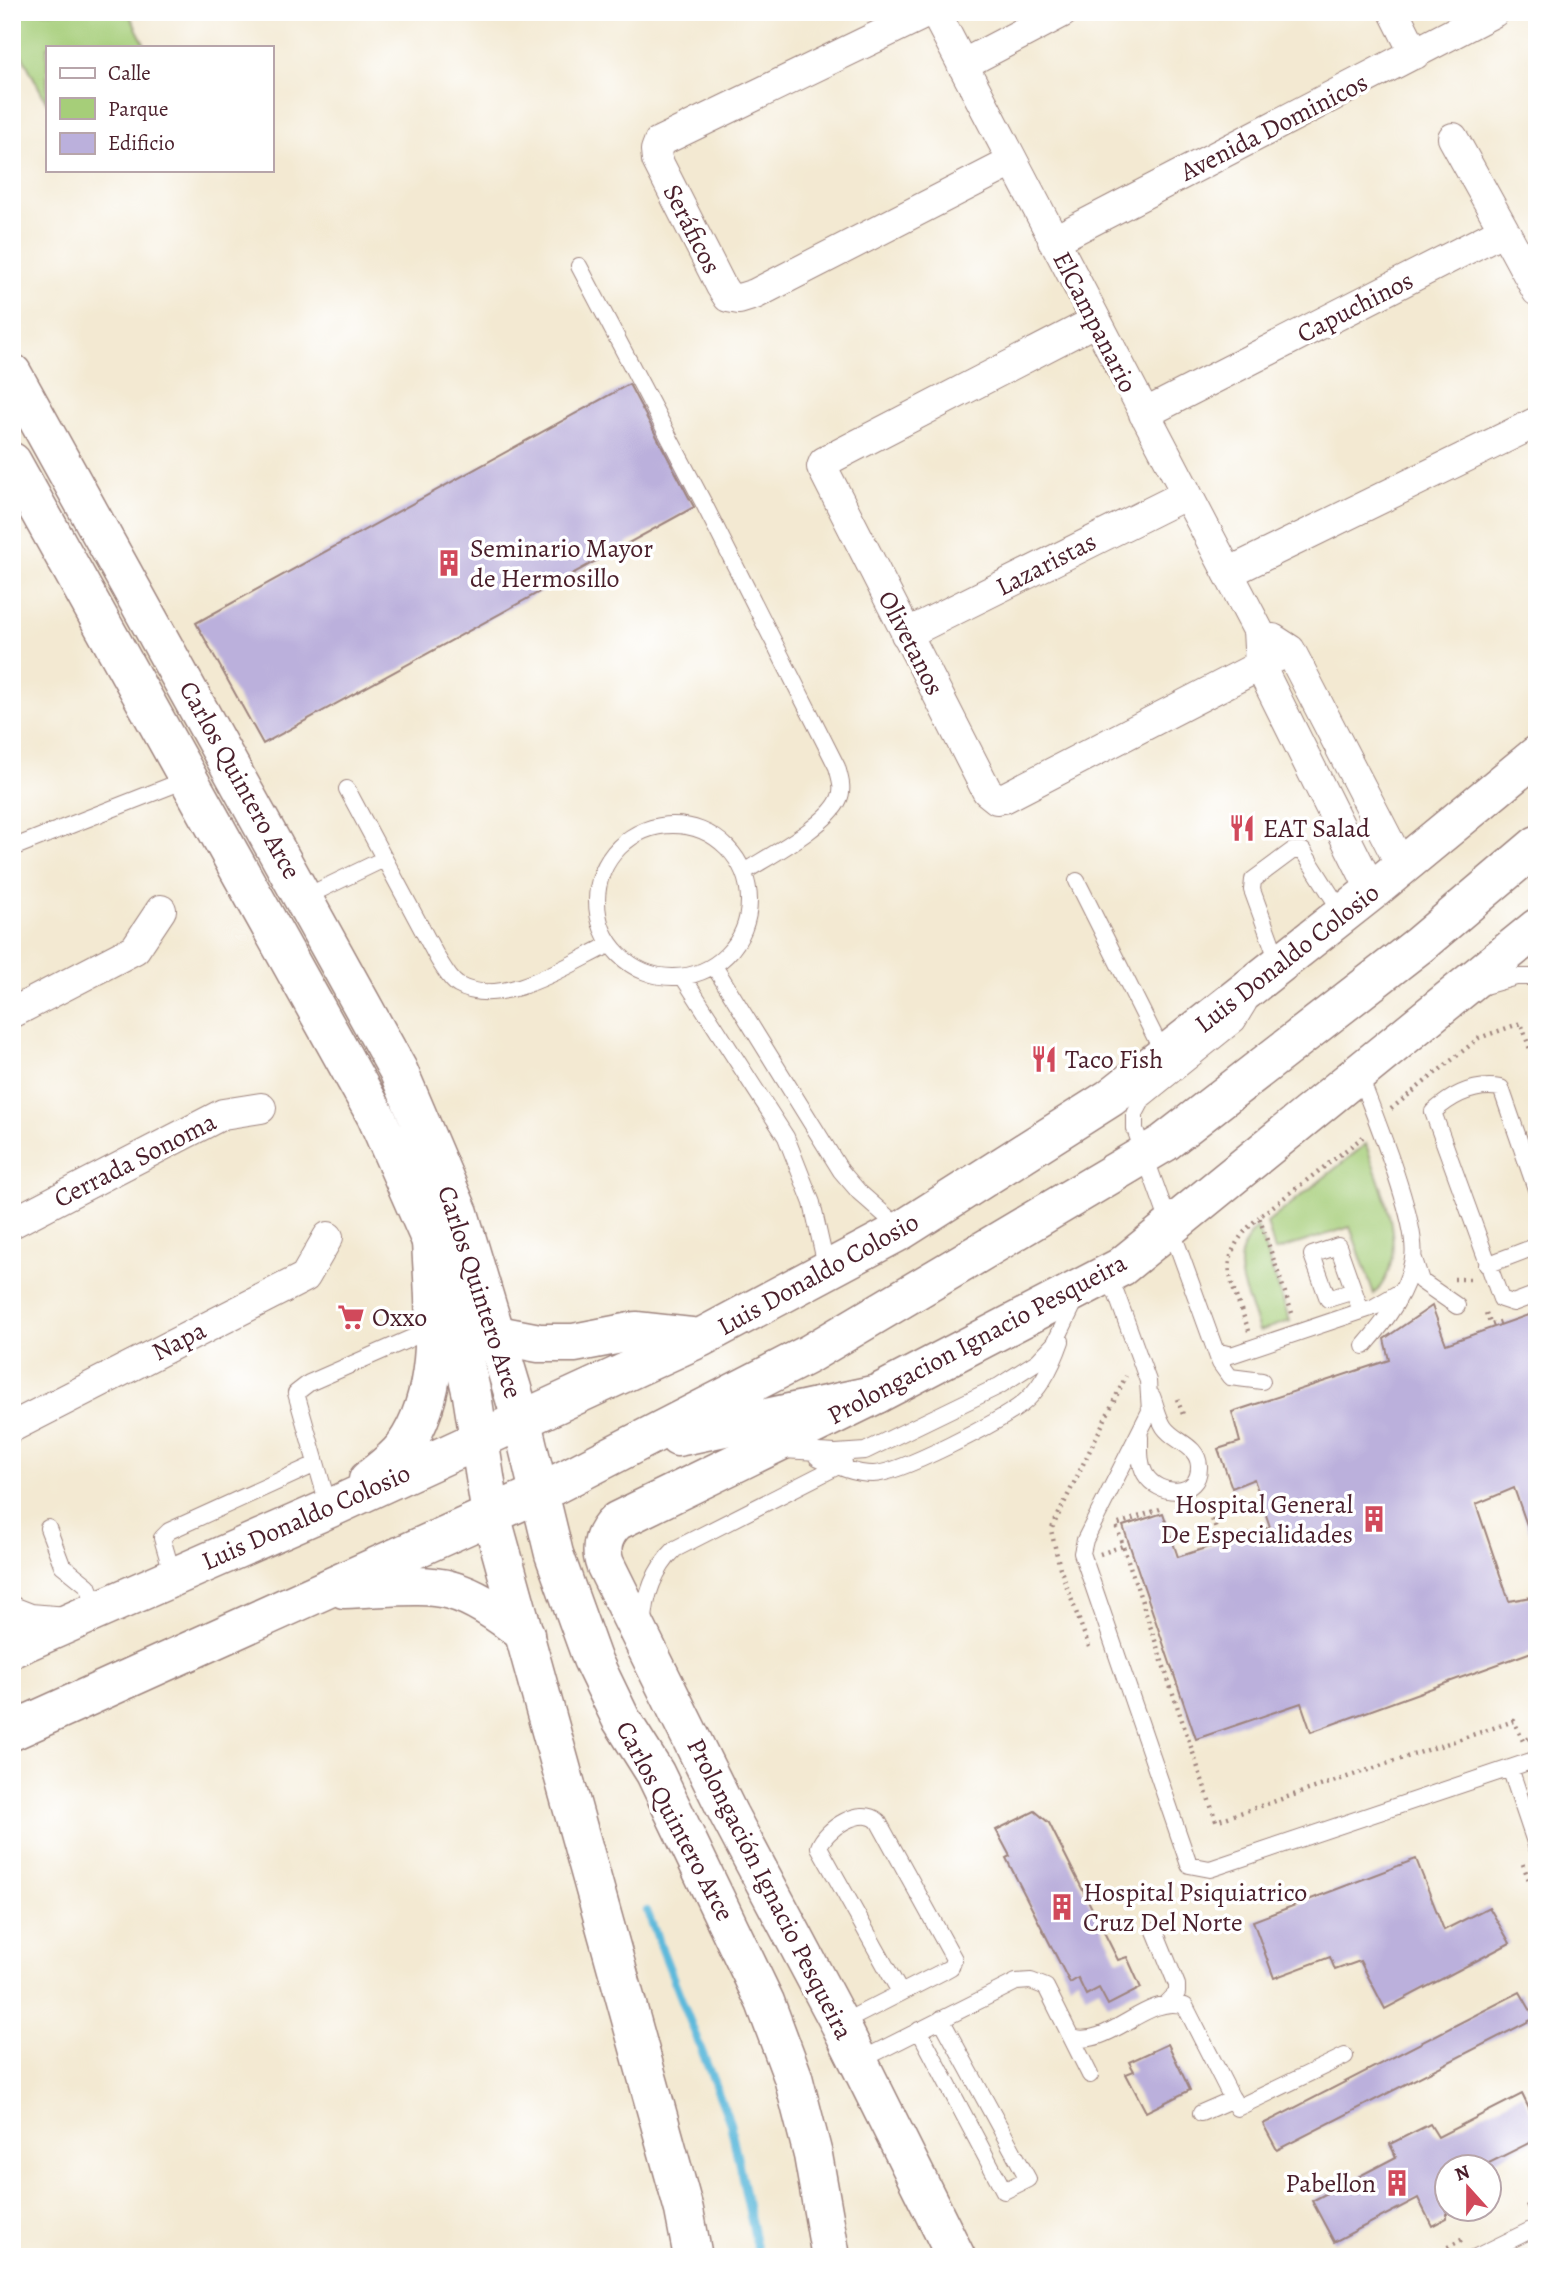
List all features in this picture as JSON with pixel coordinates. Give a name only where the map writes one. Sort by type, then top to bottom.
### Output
[{"type":"main road","name":"Carlos Quintero Arce","points":[[12,373],[256,809],[398,1070],[460,1213],[522,1422],[537,1494],[569,1600],[592,1659],[621,1719],[655,1773],[770,2014],[793,2077],[814,2155],[831,2257]]},
{"type":"main road","name":"Carlos Quintero Arce","points":[[12,463],[376,1116],[431,1241],[449,1296],[479,1439],[491,1515],[684,2210],[693,2257]]},
{"type":"main road","points":[[178,669],[188,728],[188,779],[234,793],[256,809]]},
{"type":"main road","name":"Luis Donaldo Colosio","points":[[12,1648],[522,1422],[699,1338],[902,1230],[1110,1098],[1402,867],[1537,755]]},
{"type":"main road","points":[[12,1731],[537,1494],[809,1354],[1164,1143],[1419,945],[1537,845]]},
{"type":"main road","name":"Prolongacion Ignacio Pesqueira","points":[[617,1521],[877,1394],[1121,1267],[1537,928]]},
{"type":"main road","points":[[333,1506],[404,1447],[419,1417],[429,1384],[432,1329],[431,1241]]},
{"type":"main road","points":[[497,1335],[539,1343],[574,1343],[636,1331],[699,1338]]},
{"type":"main road","points":[[615,1452],[877,1394]]},
{"type":"main road","name":"Prolongación Ignacio Pesqueira","points":[[617,1521],[605,1535],[602,1555],[729,1815],[859,2060],[956,2257]]},
{"type":"main road","points":[[324,1589],[429,1584],[465,1592],[493,1608],[525,1634]]},
{"type":"main road","points":[[655,1773],[729,1815]]},
{"type":"street","name":"Seráficos","points":[[928,12],[659,142],[657,160],[721,286],[728,297],[739,299],[755,294],[1012,162]]},
{"type":"street","name":"ElCampanario","points":[[935,12],[1094,322],[1258,630],[1260,666],[1372,891]]},
{"type":"street","points":[[962,65],[1063,12]]},
{"type":"street","points":[[1394,12],[1415,54]]},
{"type":"street","name":"Avenida Dominicos","points":[[1053,241],[1494,12]]},
{"type":"street","points":[[1453,138],[1537,291]]},
{"type":"street","name":"Capuchinos","points":[[1144,414],[1504,230]]},
{"type":"street","name":"Olivetanos","points":[[1094,322],[824,462],[822,473],[987,791],[997,799],[1290,650]]},
{"type":"street","points":[[1228,573],[1537,422]]},
{"type":"street","name":"Lazaristas","points":[[906,634],[1187,494]]},
{"type":"street","points":[[1258,630],[1290,650],[1402,867]]},
{"type":"street","points":[[12,1013],[135,949],[161,910]]},
{"type":"street","name":"Cerrada Sonoma","points":[[12,1223],[223,1114],[261,1108]]},
{"type":"street","name":"Napa","points":[[12,1427],[305,1277],[328,1237]]},
{"type":"street","points":[[12,1612],[30,1619],[82,1615]]},
{"type":"lane","points":[[579,266],[702,500],[837,767],[842,786],[840,797],[831,813],[744,872]]},
{"type":"lane","points":[[12,848],[188,779]]},
{"type":"lane","points":[[347,789],[456,984],[482,995],[510,991],[610,945]]},
{"type":"lane","points":[[670,824],[693,827],[715,837],[732,852],[744,872],[750,893],[746,925],[730,953],[714,966],[683,978],[655,976],[629,965],[610,945],[599,925],[596,902],[599,878],[610,857],[626,840],[647,829],[670,824]]},
{"type":"lane","points":[[1262,1381],[1230,1377],[1216,1351],[1172,1228],[1142,1156],[1135,1129],[1135,1114],[1143,1099],[1237,1023],[1275,967],[1252,890],[1253,880],[1292,850],[1303,851],[1343,914]]},
{"type":"lane","points":[[304,897],[384,859]]},
{"type":"lane","points":[[1077,881],[1164,1055]]},
{"type":"lane","points":[[714,966],[841,1171],[859,1192],[902,1230]]},
{"type":"lane","points":[[1444,1004],[1494,982],[1516,977],[1537,977]]},
{"type":"lane","points":[[683,978],[786,1137],[812,1203],[827,1272]]},
{"type":"lane","points":[[1359,1074],[1407,1211],[1421,1281],[1457,1306]]},
{"type":"lane","points":[[1537,1192],[1501,1088],[1472,1089],[1455,1095],[1433,1112],[1487,1265],[1502,1299],[1506,1302],[1537,1294]]},
{"type":"lane","points":[[786,1137],[813,1124]]},
{"type":"lane","points":[[1487,1265],[1537,1246]]},
{"type":"lane","points":[[1364,1346],[1381,1327],[1402,1289],[1414,1255]]},
{"type":"lane","points":[[802,1451],[839,1466],[875,1474],[893,1470],[1004,1416],[1023,1404],[1049,1372],[1080,1289],[1102,1284],[1116,1293],[1160,1419],[1172,1435],[1195,1452],[1199,1467],[1194,1483],[1182,1491],[1166,1492],[1154,1487],[1144,1473],[1136,1445]]},
{"type":"lane","points":[[1216,1351],[1231,1355],[1361,1311],[1386,1301],[1402,1289]]},
{"type":"lane","points":[[1354,1291],[1361,1311]]},
{"type":"lane","points":[[644,1642],[644,1620],[654,1578],[663,1560],[675,1549],[865,1451],[999,1386],[1038,1361],[1055,1343],[1066,1324]]},
{"type":"lane","points":[[333,1506],[316,1465],[296,1394],[309,1383],[432,1329]]},
{"type":"lane","points":[[1151,1392],[1150,1411],[1136,1445],[1085,1540],[1082,1553],[1189,1865],[1210,1869],[1537,1759]]},
{"type":"lane","points":[[1136,1445],[1160,1435],[1172,1435]]},
{"type":"lane","points":[[764,1449],[836,1454],[865,1451]]},
{"type":"lane","points":[[173,1576],[162,1538],[169,1531],[316,1465]]},
{"type":"lane","points":[[48,1528],[62,1565],[88,1586],[82,1615]]},
{"type":"lane","points":[[1510,1768],[1537,1847]]},
{"type":"lane","points":[[840,2024],[951,1967],[954,1959],[878,1821],[871,1815],[862,1814],[830,1832],[822,1839],[819,1847],[900,1992]]},
{"type":"lane","points":[[1155,1931],[1237,2108],[1345,2056]]},
{"type":"lane","points":[[1166,2004],[1177,1993],[1175,1975]]},
{"type":"lane","points":[[859,2060],[1016,1982],[1031,1981],[1046,1987],[1090,2075]]},
{"type":"lane","points":[[1071,2037],[1089,2039],[1166,2004],[1175,2003],[1191,2012]]},
{"type":"lane","points":[[919,2030],[1004,2191],[1028,2179],[941,2019]]},
{"type":"lane","points":[[1201,2113],[1233,2099]]},
{"type":"lane","points":[[1476,2257],[1537,2227]]},
{"type":"path","points":[[1251,1340],[1228,1262],[1240,1234],[1368,1133]]},
{"type":"path","points":[[1259,1217],[1296,1325]]},
{"type":"path","points":[[1190,1506],[1210,1513],[1222,1543]]},
{"type":"path","points":[[1165,1507],[1116,1525],[1216,1821],[1514,1721],[1523,1741],[1535,1736]]},
{"type":"green space","points":[[12,12],[128,12],[145,46],[46,46],[46,101],[12,36]]},
{"type":"green space","points":[[1366,1144],[1385,1200],[1393,1241],[1392,1260],[1386,1278],[1374,1294],[1350,1227],[1275,1251],[1267,1223]]},
{"type":"green space","points":[[1257,1227],[1290,1321],[1259,1331],[1244,1290],[1240,1265],[1247,1240]]},
{"type":"building","name":"Seminario Mayor de Hermosillo","points":[[629,384],[694,507],[263,744],[196,623]]},
{"type":"building","name":"Hospital General De Especialidades","points":[[1432,1306],[1446,1344],[1531,1314],[1537,1333],[1537,1545],[1534,1545],[1514,1488],[1476,1504],[1509,1601],[1537,1596],[1537,1650],[1311,1732],[1301,1703],[1196,1739],[1123,1526],[1163,1513],[1178,1557],[1270,1527],[1254,1479],[1232,1488],[1218,1449],[1240,1442],[1232,1412],[1389,1360],[1384,1339]]},
{"type":"building","name":"Hospital Psiquiatrico Cruz Del Norte","points":[[1035,1811],[1049,1823],[1118,1960],[1127,1957],[1141,1988],[1108,2005],[1099,1988],[1086,1995],[1078,1978],[1070,1983],[1006,1858],[1010,1856],[996,1830]]},
{"type":"building","points":[[1416,1859],[1444,1930],[1489,1907],[1510,1943],[1385,2009],[1360,1961],[1335,1970],[1330,1957],[1274,1978],[1253,1921]]},
{"type":"building","points":[[1520,1992],[1535,2018],[1277,2150],[1263,2124]]},
{"type":"building","points":[[1168,2044],[1190,2090],[1146,2112],[1126,2074],[1134,2071],[1129,2062]]},
{"type":"building","name":"Pabellon","points":[[1522,2094],[1537,2125],[1537,2139],[1504,2156],[1434,2154],[1436,2224],[1432,2226],[1418,2198],[1334,2242],[1312,2201],[1396,2157],[1390,2144],[1430,2124],[1438,2137]]},
{"type":"waterway","points":[[647,1911],[730,2123],[759,2257]]},
{"type":"place","name":"Seminario Mayor de Hermosillo","points":[[449,563]]},
{"type":"place","name":"EAT Salad","points":[[1242,828]]},
{"type":"place","name":"Taco Fish","points":[[1044,1059]]},
{"type":"place","name":"Oxxo","points":[[351,1317]]},
{"type":"place","name":"Hospital General De Especialidades","points":[[1374,1519]]},
{"type":"place","name":"Hospital Psiquiatrico Cruz Del Norte","points":[[1062,1907]]},
{"type":"place","name":"Pabellon","points":[[1397,2183]]}]
